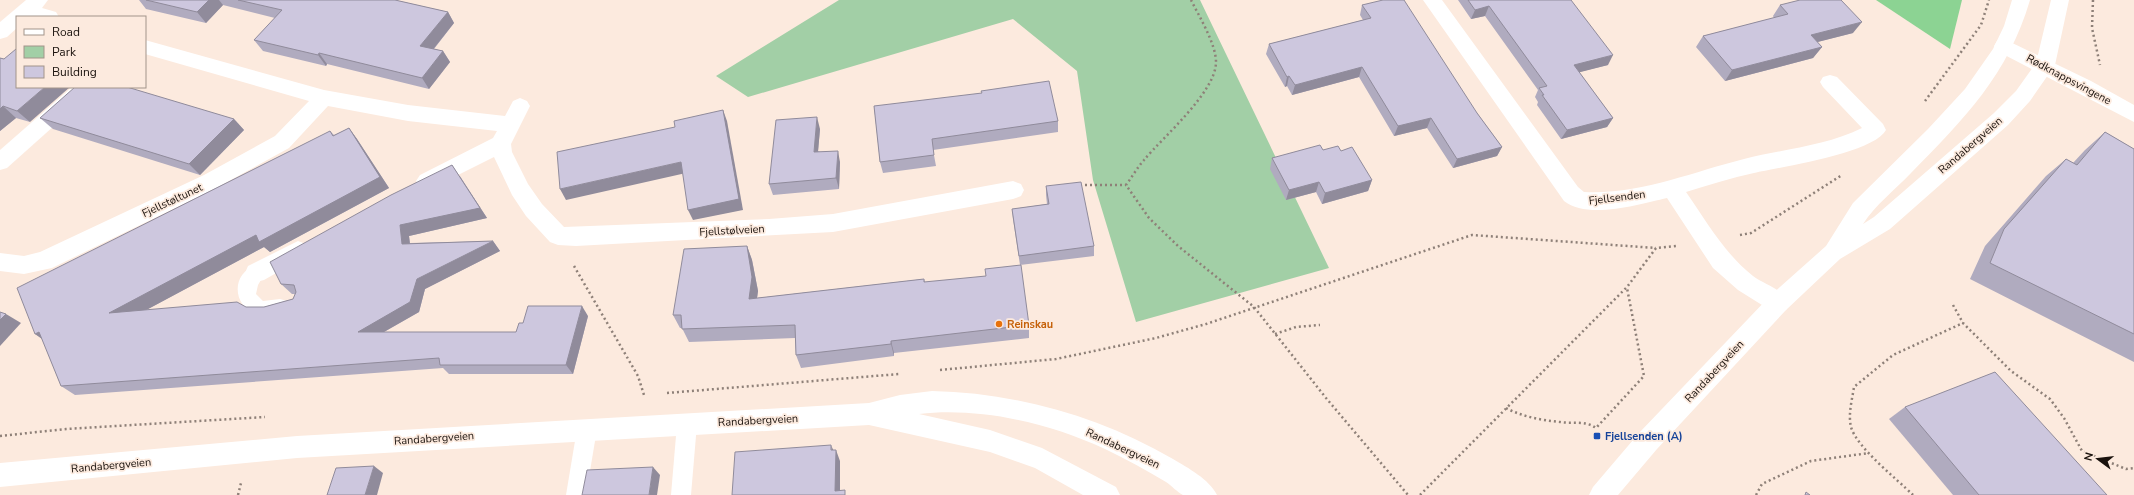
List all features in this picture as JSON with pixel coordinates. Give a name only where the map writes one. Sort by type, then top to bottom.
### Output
[{"type":"street","name":"Fjellsenden","points":[[1432,0],[1519,120],[1559,180],[1576,198],[1587,202],[1639,196],[1672,188]]},
{"type":"street","name":"Randabergveien","points":[[1602,495],[1648,441],[1778,304],[1832,253],[1862,209],[1967,101],[1986,77],[2004,46],[2017,18],[2021,0]]},
{"type":"street","name":"Randabergveien","points":[[1832,253],[1882,223],[2001,119],[2023,96],[2045,65],[2054,35],[2060,0]]},
{"type":"street","points":[[25,11],[46,16]]},
{"type":"street","points":[[0,32],[16,19]]},
{"type":"street","name":"Rødknappsvingene","points":[[2004,46],[2045,65],[2134,114]]},
{"type":"street","points":[[146,47],[324,98],[408,113],[506,134]]},
{"type":"street","points":[[1778,304],[1746,283],[1721,261],[1672,188],[1707,176],[1834,147],[1860,139],[1876,130],[1830,82]]},
{"type":"street","points":[[0,162],[84,88]]},
{"type":"street","name":"Fjellstøltunet","points":[[0,262],[24,265],[44,261],[211,181],[282,142],[324,98]]},
{"type":"street","points":[[520,106],[506,134],[502,152],[520,189],[534,210],[558,236]]},
{"type":"street","points":[[408,190],[506,134]]},
{"type":"street","name":"Fjellstølveien","points":[[558,236],[576,237],[714,231],[828,223],[886,215],[976,196],[1013,190]]},
{"type":"street","points":[[256,273],[318,239]]},
{"type":"street","name":"Randabergveien","points":[[0,475],[297,447],[587,428],[869,414],[902,405],[933,402],[975,404],[1056,420],[1101,436],[1136,453],[1165,468],[1204,495]]},
{"type":"street","name":"Randabergveien","points":[[869,414],[990,441],[1042,460],[1107,495]]},
{"type":"lane","points":[[256,273],[248,282],[246,296],[256,307],[268,309],[296,302]]},
{"type":"lane","points":[[682,495],[687,424]]},
{"type":"lane","points":[[576,495],[587,428]]},
{"type":"path","points":[[1126,185],[1143,162],[1196,101],[1214,73],[1216,63],[1214,53],[1191,0]]},
{"type":"path","points":[[2093,0],[2092,28],[2101,67]]},
{"type":"path","points":[[1075,186],[1126,185]]},
{"type":"path","points":[[1126,185],[1149,218],[1178,246],[1254,307],[1326,398],[1408,495]]},
{"type":"path","points":[[937,370],[1056,359],[1156,338],[1472,235],[1656,248]]},
{"type":"path","points":[[558,236],[638,376],[644,395]]},
{"type":"path","points":[[1506,408],[1515,413],[1566,423],[1590,422],[1596,428],[1644,376],[1627,288]]},
{"type":"path","points":[[1953,305],[1963,323],[2011,370],[2050,399],[2064,418],[2082,450],[2126,469],[2134,468]]},
{"type":"path","points":[[1912,495],[1869,453],[1851,429],[1850,412],[1854,387],[1893,355],[1963,323]]},
{"type":"path","points":[[1275,334],[1296,327],[1320,325]]},
{"type":"path","points":[[660,394],[905,373]]},
{"type":"path","points":[[636,396],[652,394]]},
{"type":"path","points":[[0,436],[66,429],[272,417]]},
{"type":"path","points":[[1756,495],[1762,484],[1810,461],[1869,453]]},
{"type":"path","points":[[238,495],[242,479]]},
{"type":"green space","points":[[839,0],[1200,0],[1329,268],[1136,322],[1093,180],[1077,71],[1013,19],[748,97],[716,76]]},
{"type":"green space","points":[[1876,0],[1962,0],[1950,49]]},
{"type":"building","points":[[146,0],[209,0],[197,12]]},
{"type":"building","points":[[238,0],[395,0],[448,12],[420,46],[443,51],[422,78],[319,53],[318,55],[254,40],[282,10]]},
{"type":"building","points":[[1383,0],[1404,0],[1477,113],[1502,147],[1457,159],[1431,118],[1398,126],[1362,67],[1295,85],[1289,76],[1287,77],[1269,44],[1371,18],[1362,5]]},
{"type":"building","points":[[1468,0],[1571,0],[1613,55],[1574,65],[1613,118],[1567,130],[1542,95],[1544,95],[1539,88],[1547,86],[1489,6],[1475,10]]},
{"type":"building","points":[[1800,0],[1841,0],[1862,22],[1811,35],[1822,47],[1732,70],[1703,36],[1788,14],[1780,5]]},
{"type":"building","points":[[16,49],[16,88],[44,88],[17,111],[3,106],[0,109],[0,58],[4,59]]},
{"type":"building","points":[[1049,81],[1058,121],[932,139],[934,155],[880,162],[874,106],[982,93],[981,91]]},
{"type":"building","points":[[74,88],[130,88],[234,119],[189,164],[40,118]]},
{"type":"building","points":[[723,110],[739,199],[688,210],[681,162],[560,189],[557,152],[675,127],[674,121]]},
{"type":"building","points":[[817,117],[814,152],[838,151],[836,178],[769,184],[776,120]]},
{"type":"building","points":[[349,128],[380,177],[259,242],[256,235],[109,313],[237,302],[246,307],[264,307],[293,299],[296,292],[294,285],[281,284],[270,262],[391,195],[452,165],[480,208],[400,225],[402,244],[493,241],[417,279],[410,302],[358,332],[516,332],[519,323],[523,323],[528,306],[582,306],[566,365],[440,365],[439,358],[61,386],[39,332],[35,334],[17,288],[330,131],[333,136]]},
{"type":"building","points":[[2105,132],[2134,149],[2134,334],[1990,263],[2004,229],[2066,159],[2077,165]]},
{"type":"building","points":[[1320,145],[1323,150],[1338,146],[1341,151],[1352,147],[1372,180],[1325,193],[1319,182],[1289,190],[1272,158]]},
{"type":"building","points":[[1081,182],[1094,246],[1019,256],[1012,209],[1049,204],[1046,186]]},
{"type":"building","points":[[747,246],[752,277],[749,299],[924,279],[924,282],[986,276],[985,269],[1021,265],[1029,325],[891,341],[891,344],[796,355],[795,325],[682,329],[681,315],[673,315],[684,249]]},
{"type":"building","points":[[0,312],[6,314],[0,320]]},
{"type":"building","points":[[1995,372],[2107,495],[1979,495],[1905,407]]},
{"type":"building","points":[[831,445],[831,450],[836,450],[835,491],[845,490],[845,495],[732,495],[735,452]]},
{"type":"building","points":[[374,466],[365,495],[327,495],[336,468]]},
{"type":"building","points":[[653,467],[649,495],[582,495],[587,470]]},
{"type":"place","name":"Reinskau","points":[[999,324]]},
{"type":"place","name":"Fjellsenden (A)","points":[[1597,436]]}]
